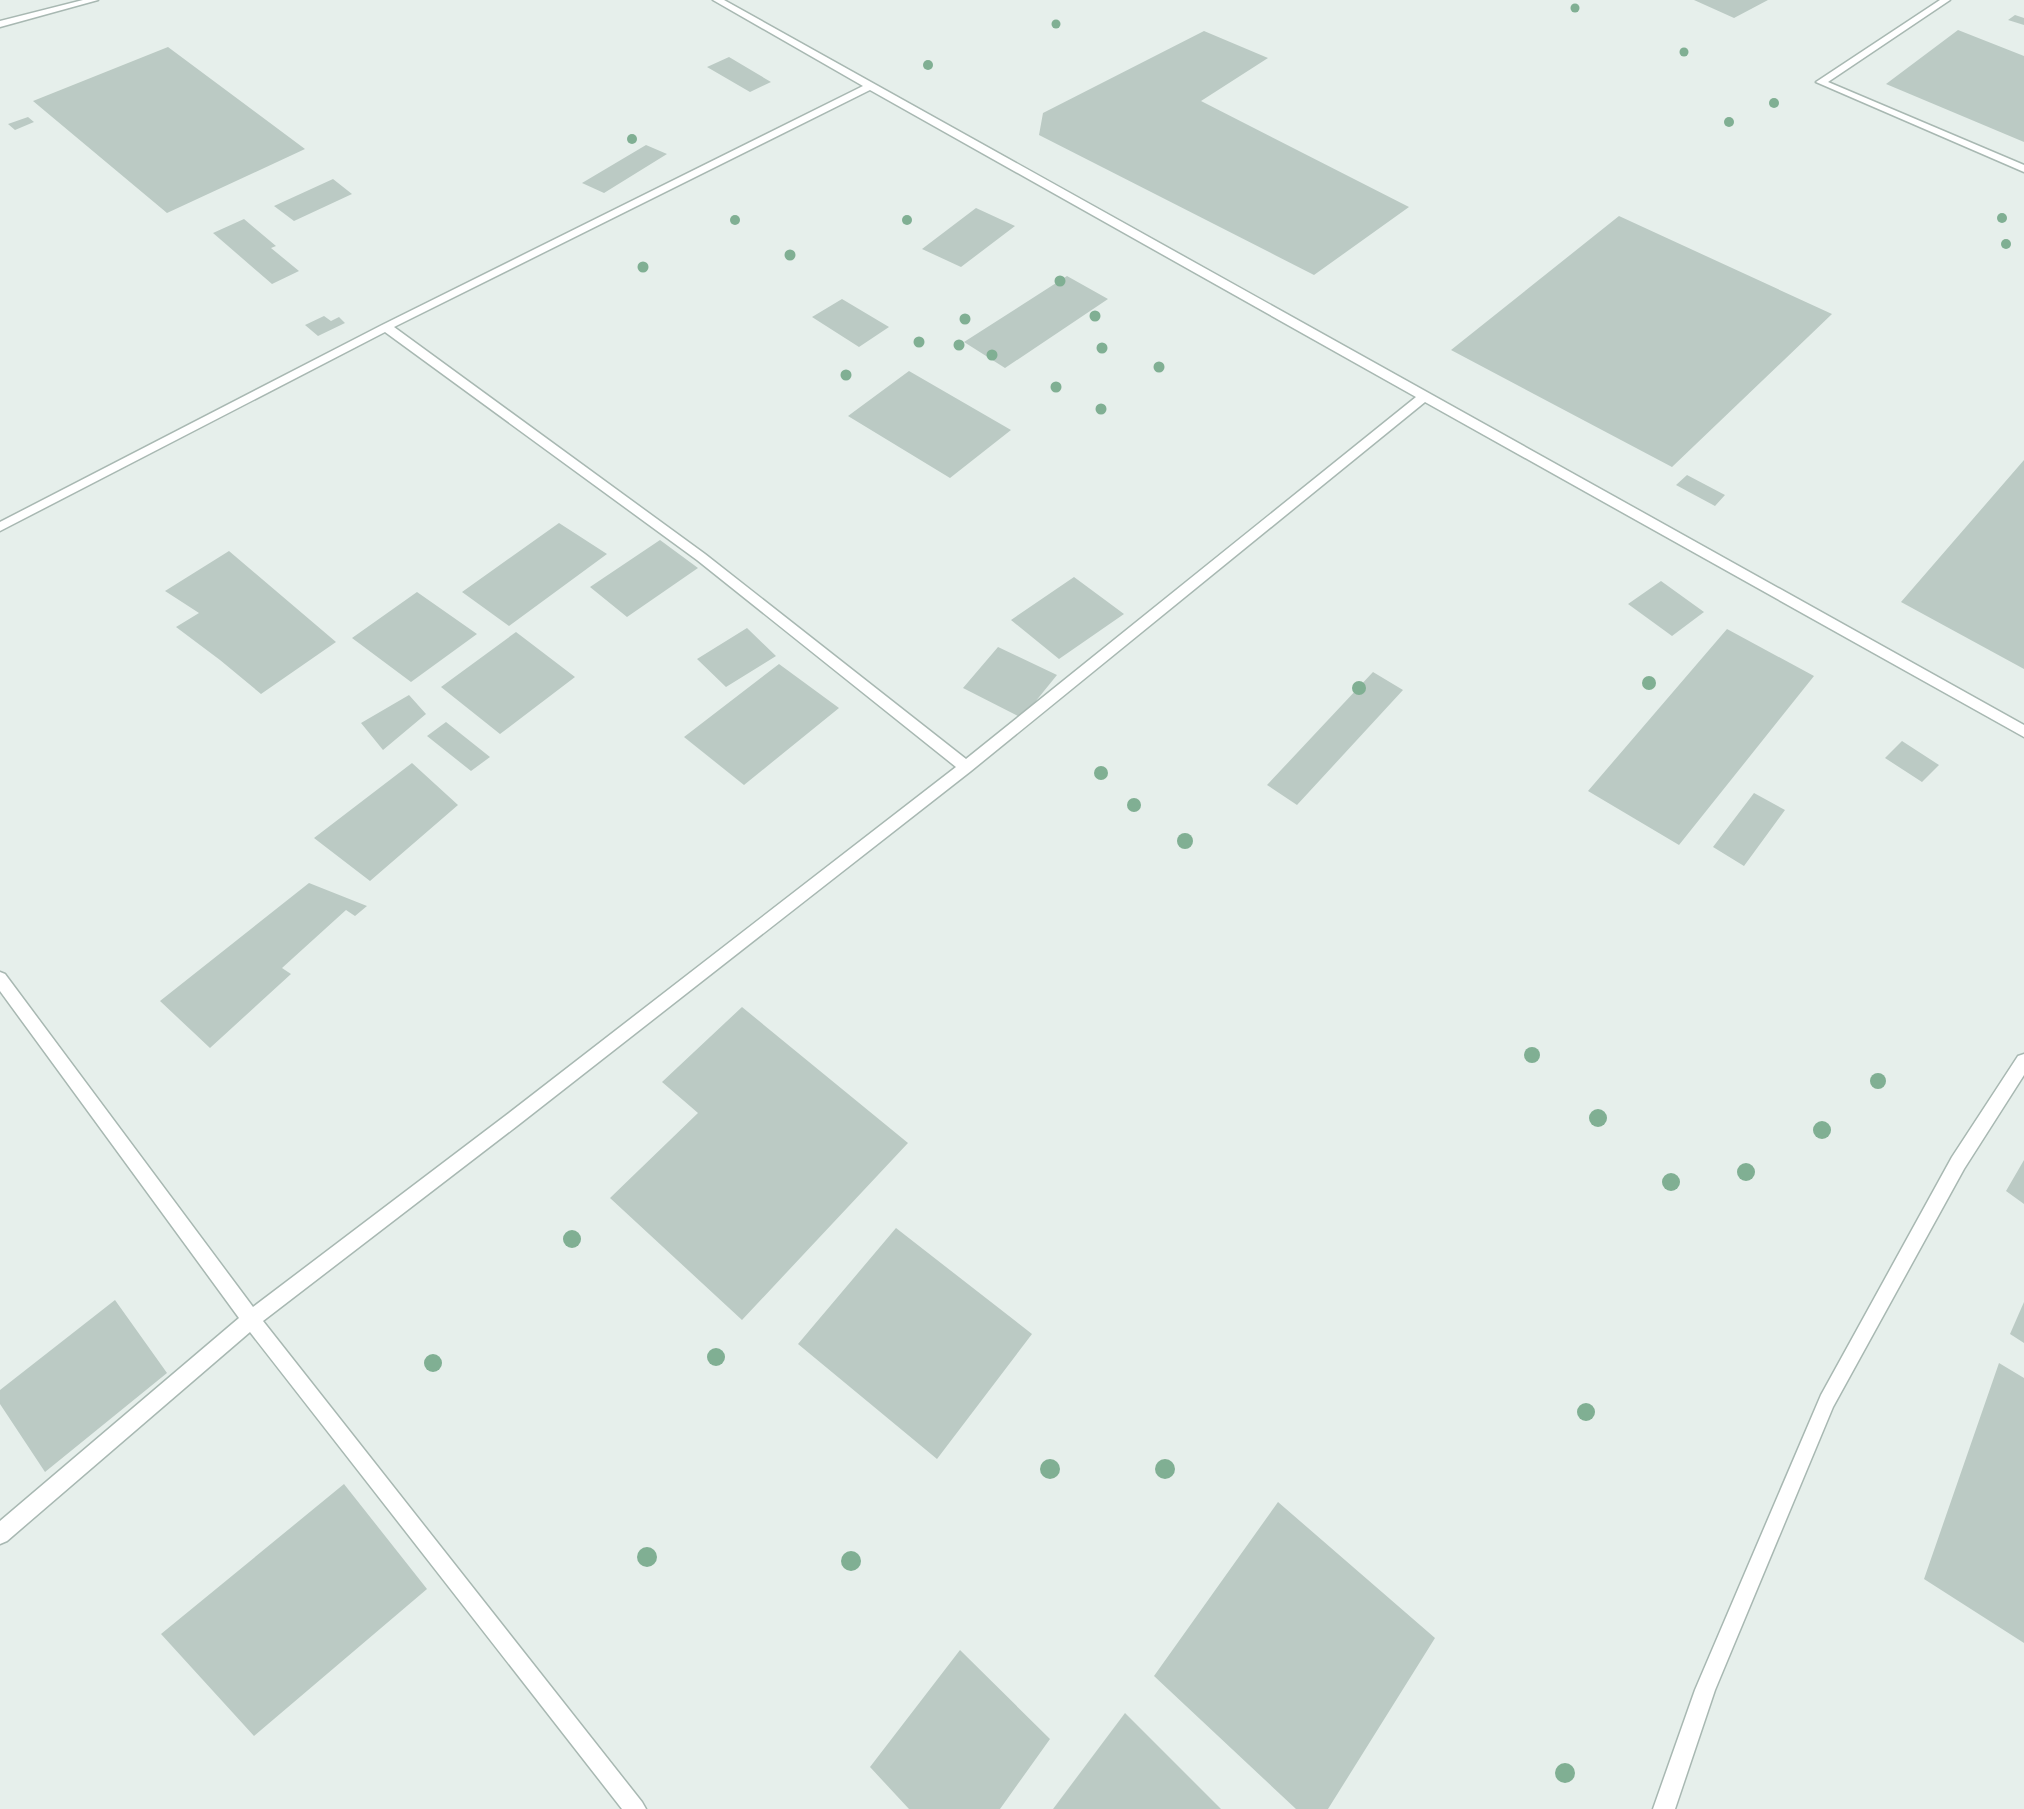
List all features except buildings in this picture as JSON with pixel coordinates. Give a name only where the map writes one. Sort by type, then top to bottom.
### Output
[{"type":"street","points":[[0,24],[94,0]]},
{"type":"street","points":[[718,0],[2024,732]]},
{"type":"street","points":[[1946,0],[1821,82],[2024,169]]},
{"type":"street","points":[[0,527],[386,327],[872,86]]},
{"type":"street","points":[[386,327],[701,557],[966,767]]},
{"type":"street","points":[[0,1534],[251,1319],[518,1115],[966,767],[1424,396]]},
{"type":"street","points":[[0,979],[251,1319],[635,1809]]},
{"type":"street","points":[[1664,1809],[1705,1690],[1827,1401],[1958,1162],[2024,1061]]}]
